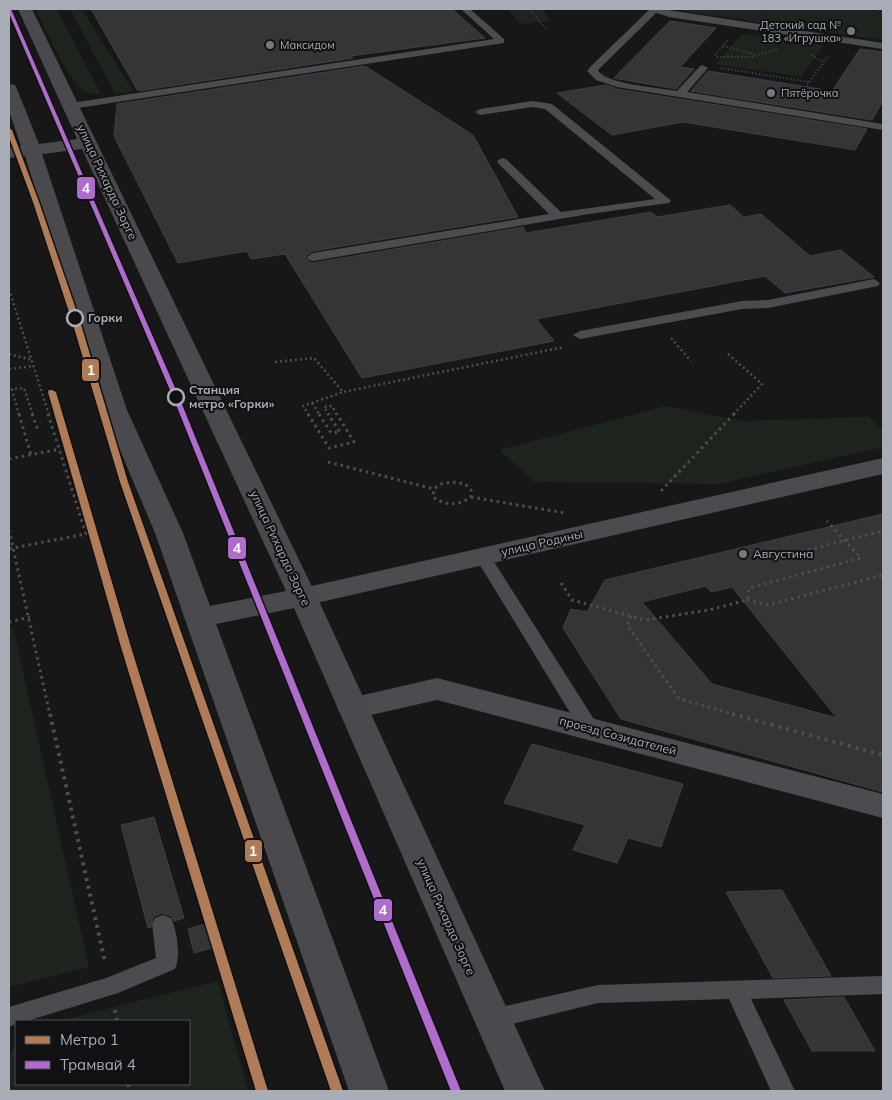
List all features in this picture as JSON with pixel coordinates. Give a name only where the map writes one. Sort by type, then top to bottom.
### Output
[{"type":"main road","name":"улица Рихарда Зорге","points":[[26,9],[303,597],[525,1091]]},
{"type":"main road","points":[[9,89],[22,141],[115,410],[169,534],[369,1091]]},
{"type":"main road","points":[[9,153],[22,141],[85,135]]},
{"type":"main road","name":"улица Родины","points":[[199,618],[303,597]]},
{"type":"street","name":"улица Родины","points":[[303,597],[883,466]]},
{"type":"street","name":"проезд Созидателей","points":[[353,708],[438,689],[883,806]]},
{"type":"lane","points":[[71,106],[501,41],[465,9]]},
{"type":"lane","points":[[883,46],[676,16],[653,9],[594,68],[592,73],[613,83],[883,127]]},
{"type":"lane","points":[[680,94],[703,68]]},
{"type":"lane","points":[[314,257],[558,216],[664,201],[548,106],[532,104],[480,112]]},
{"type":"lane","points":[[502,161],[558,216]]},
{"type":"lane","points":[[580,335],[742,305],[768,304],[874,283]]},
{"type":"lane","points":[[483,557],[590,729]]},
{"type":"lane","points":[[9,1017],[110,986],[167,964],[163,924]]},
{"type":"lane","points":[[492,1019],[598,994],[883,985]]},
{"type":"lane","points":[[736,990],[783,1091]]},
{"type":"path","points":[[529,9],[538,22],[547,29]]},
{"type":"path","points":[[875,9],[883,13]]},
{"type":"path","points":[[741,25],[714,57],[742,57],[784,49]]},
{"type":"path","points":[[788,112],[840,39]]},
{"type":"path","points":[[723,46],[759,55]]},
{"type":"path","points":[[809,53],[823,62]]},
{"type":"path","points":[[703,68],[705,66],[809,82]]},
{"type":"path","points":[[9,289],[86,534],[11,549]]},
{"type":"path","points":[[655,321],[691,361]]},
{"type":"path","points":[[312,403],[330,433],[340,432],[324,407],[332,406],[354,442],[329,448],[303,406],[343,392],[561,349],[580,335]]},
{"type":"path","points":[[9,354],[32,360]]},
{"type":"path","points":[[656,497],[762,384],[728,354]]},
{"type":"path","points":[[275,362],[314,358],[343,392]]},
{"type":"path","points":[[9,370],[33,366]]},
{"type":"path","points":[[31,455],[12,389],[24,388],[38,431]]},
{"type":"path","points":[[9,459],[60,449]]},
{"type":"path","points":[[328,462],[434,490]]},
{"type":"path","points":[[447,483],[465,484],[472,490],[471,497],[464,503],[452,505],[440,503],[434,497],[434,490],[447,483]]},
{"type":"path","points":[[471,497],[568,513]]},
{"type":"path","points":[[746,600],[749,588],[862,558],[827,521]]},
{"type":"path","points":[[9,530],[11,549],[30,617],[117,1020]]},
{"type":"path","points":[[783,556],[883,531]]},
{"type":"path","points":[[561,583],[572,600],[645,620],[709,610],[746,600],[768,605],[883,575]]},
{"type":"path","points":[[631,616],[627,625],[679,699],[883,755]]},
{"type":"path","points":[[9,622],[30,617]]},
{"type":"shaded area","points":[[35,9],[57,9],[101,94],[94,94],[83,90],[70,75]]},
{"type":"shaded area","points":[[70,9],[82,9],[133,91],[115,94]]},
{"type":"shaded area","points":[[507,9],[543,9],[549,21],[520,24]]},
{"type":"shaded area","name":"Детский сад № 183 «Игрушка»","points":[[670,9],[870,9],[883,15],[883,40]]},
{"type":"shaded area","name":"Детский сад № 183 «Игрушка»","points":[[773,9],[870,9],[883,15],[883,40],[753,22]]},
{"type":"shaded area","points":[[742,34],[824,45],[801,77],[716,64]]},
{"type":"shaded area","points":[[666,406],[742,421],[869,417],[883,431],[883,447],[719,484],[535,482],[499,450]]},
{"type":"shaded area","points":[[13,628],[89,967],[9,987],[9,629]]},
{"type":"shaded area","points":[[218,981],[248,1091],[9,1091],[9,1055],[15,1046],[15,1085],[190,1085],[190,1020],[63,1020]]},
{"type":"building","name":"Максидом","points":[[91,9],[452,9],[485,38],[350,56],[353,58],[138,91]]},
{"type":"building","points":[[670,21],[716,28],[680,67],[694,69],[676,89],[614,78]]},
{"type":"building","points":[[860,49],[883,52],[883,101],[872,120],[691,91],[708,71],[832,91]]},
{"type":"building","points":[[365,66],[473,135],[518,217],[313,251],[305,257],[309,262],[313,263],[523,227],[526,233],[651,212],[657,217],[730,205],[744,217],[761,214],[810,256],[841,250],[874,277],[785,293],[765,276],[536,319],[554,341],[362,378],[285,254],[251,259],[247,251],[178,263],[114,136],[117,104]]},
{"type":"building","points":[[606,85],[617,89],[867,129],[855,150],[683,122],[612,135],[557,93]]},
{"type":"building","points":[[883,514],[883,792],[621,719],[563,628],[571,609],[587,612],[605,580]],"holes":[[[706,586],[711,592],[732,587],[837,718],[712,684],[642,602]]]},
{"type":"building","points":[[532,744],[683,784],[661,847],[628,838],[617,863],[573,850],[585,825],[504,803]]},
{"type":"building","points":[[154,817],[184,918],[174,921],[172,916],[162,913],[153,917],[151,927],[148,928],[121,825]]},
{"type":"building","points":[[782,890],[831,976],[773,978],[726,892]]},
{"type":"building","points":[[209,923],[215,947],[194,953],[188,929]]},
{"type":"building","points":[[844,997],[875,1051],[812,1051],[784,1000]]},
{"type":"metro line","name":"1","points":[[9,130],[36,202],[76,321],[124,482],[337,1091]]},
{"type":"metro line","name":"1","points":[[52,392],[126,647],[262,1091]]},
{"type":"tram line","name":"4","points":[[9,9],[176,397],[456,1091]]},
{"type":"place","name":"Детский сад № 183 «Игрушка»","points":[[851,31]]},
{"type":"place","name":"Максидом","points":[[270,45]]},
{"type":"place","name":"Пятёрочка","points":[[771,93]]},
{"type":"place","name":"Горки","points":[[75,318]]},
{"type":"place","name":"Станция метро «Горки»","points":[[176,397]]},
{"type":"place","name":"Августина","points":[[743,554]]}]
